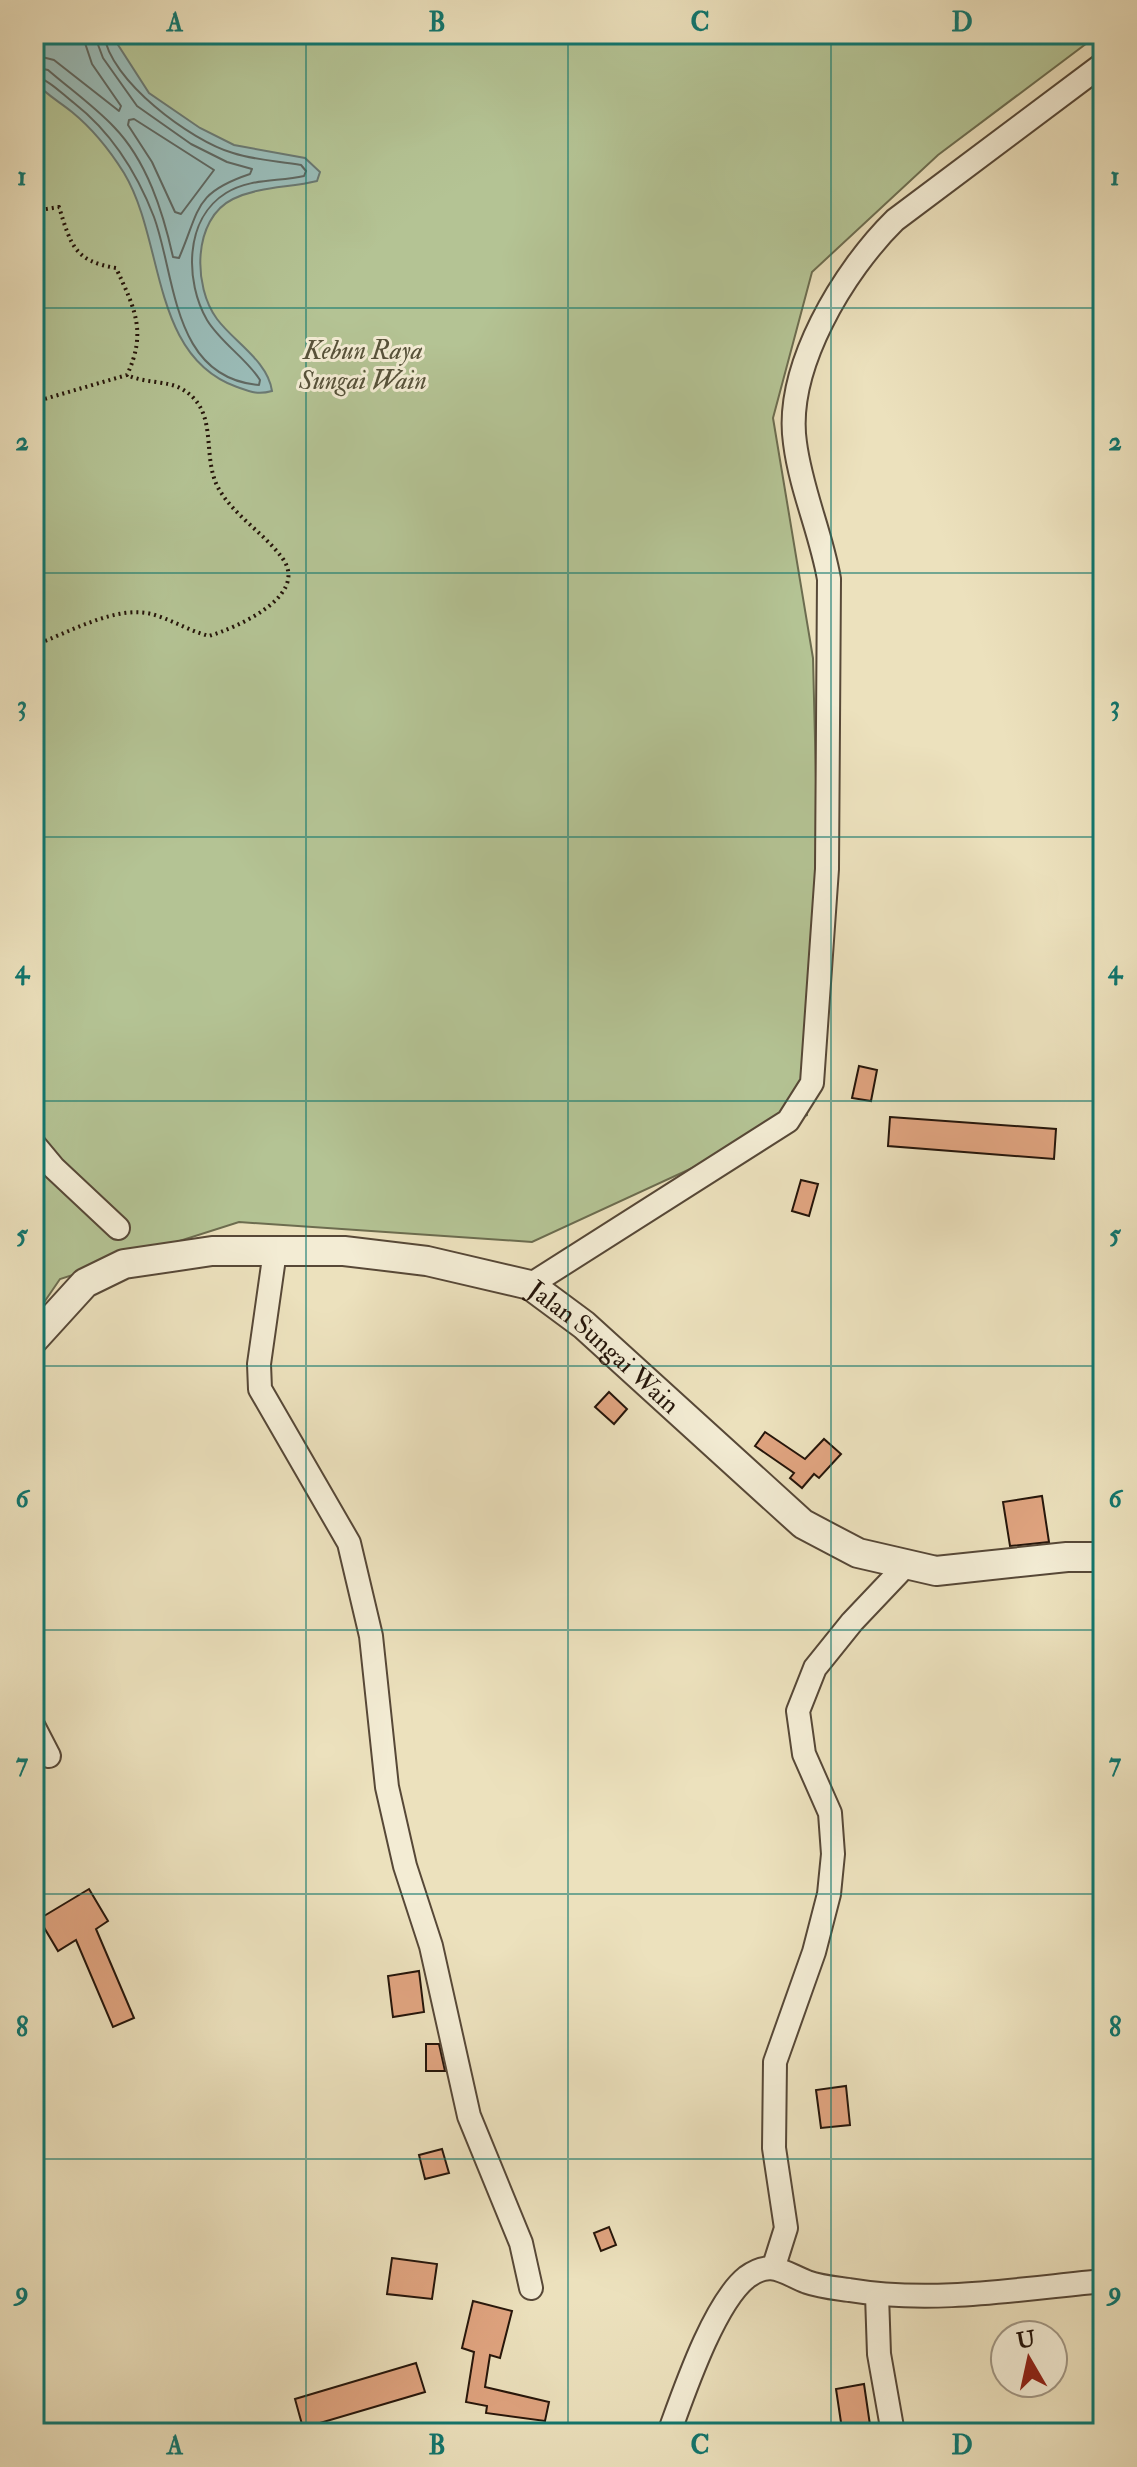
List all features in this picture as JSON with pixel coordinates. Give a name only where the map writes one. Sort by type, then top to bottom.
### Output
[{"type":"street","points":[[530,1285],[788,1121],[812,1083],[827,869],[829,579],[821,536],[808,508],[794,440],[800,379],[813,345],[852,267],[872,243],[895,220],[1103,64]]},
{"type":"street","points":[[34,1144],[54,1168],[118,1228]]},
{"type":"street","name":"Jalan Sungai Wain","points":[[34,1339],[85,1283],[124,1264],[212,1251],[344,1251],[427,1261],[530,1285],[584,1325],[803,1524],[858,1553],[936,1571],[1103,1557]]},
{"type":"street","points":[[275,1251],[259,1364],[260,1389],[349,1543],[371,1636],[387,1787],[405,1866],[431,1946],[469,2116],[521,2243],[531,2288]]},
{"type":"street","points":[[774,2266],[786,2228],[774,2148],[775,2062],[814,1952],[829,1894],[833,1854],[830,1813],[804,1754],[798,1711],[815,1668],[907,1564]]},
{"type":"street","points":[[34,1727],[49,1756]]},
{"type":"street","points":[[669,2433],[715,2317],[747,2277],[774,2266],[817,2285],[877,2295],[1010,2293],[1103,2281]]},
{"type":"street","points":[[877,2295],[879,2354],[893,2433]]},
{"type":"path","points":[[34,211],[59,207],[70,242],[81,257],[116,268],[136,311],[139,349],[127,375]]},
{"type":"path","points":[[34,402],[127,375],[145,383],[179,387],[206,411],[214,474],[220,491],[285,561],[287,580],[278,598],[264,611],[229,630],[209,636],[155,615],[136,612],[118,615],[34,645]]},
{"type":"green space","name":"Kebun Raya Sungai Wain","points":[[34,34],[1099,34],[938,155],[812,272],[773,418],[813,658],[817,820],[807,1115],[532,1242],[239,1222],[60,1279],[34,1317]]},
{"type":"water","points":[[34,34],[111,34],[149,93],[200,128],[234,145],[305,158],[320,172],[317,181],[264,189],[233,199],[210,222],[204,237],[201,272],[209,305],[217,319],[264,370],[272,391],[254,392],[237,387],[209,372],[188,350],[163,294],[147,231],[124,173],[87,126],[34,81]]},
{"type":"building","points":[[859,1066],[877,1070],[871,1101],[852,1098]]},
{"type":"building","points":[[890,1117],[1056,1129],[1054,1159],[888,1146]]},
{"type":"building","points":[[801,1180],[818,1184],[809,1216],[792,1211]]},
{"type":"building","points":[[609,1392],[627,1409],[614,1424],[595,1407]]},
{"type":"building","points":[[765,1432],[805,1459],[824,1439],[841,1454],[819,1478],[814,1474],[802,1488],[790,1478],[794,1473],[755,1446]]},
{"type":"building","points":[[1042,1496],[1049,1542],[1010,1546],[1003,1502]]},
{"type":"building","points":[[89,1889],[108,1921],[96,1929],[134,2018],[113,2027],[76,1940],[58,1951],[39,1919]]},
{"type":"building","points":[[419,1971],[424,2012],[393,2017],[388,1976]]},
{"type":"building","points":[[426,2044],[439,2044],[445,2071],[426,2071]]},
{"type":"building","points":[[846,2086],[850,2125],[821,2128],[816,2090]]},
{"type":"building","points":[[442,2149],[449,2173],[425,2179],[419,2155]]},
{"type":"building","points":[[609,2227],[616,2245],[601,2251],[594,2233]]},
{"type":"building","points":[[392,2258],[437,2264],[432,2299],[387,2294]]},
{"type":"building","points":[[473,2301],[512,2311],[500,2358],[490,2355],[485,2387],[549,2402],[545,2421],[486,2413],[487,2406],[466,2402],[474,2352],[462,2348]]},
{"type":"building","points":[[416,2363],[425,2392],[303,2428],[295,2399]]},
{"type":"building","points":[[864,2384],[870,2425],[842,2429],[836,2389]]}]
